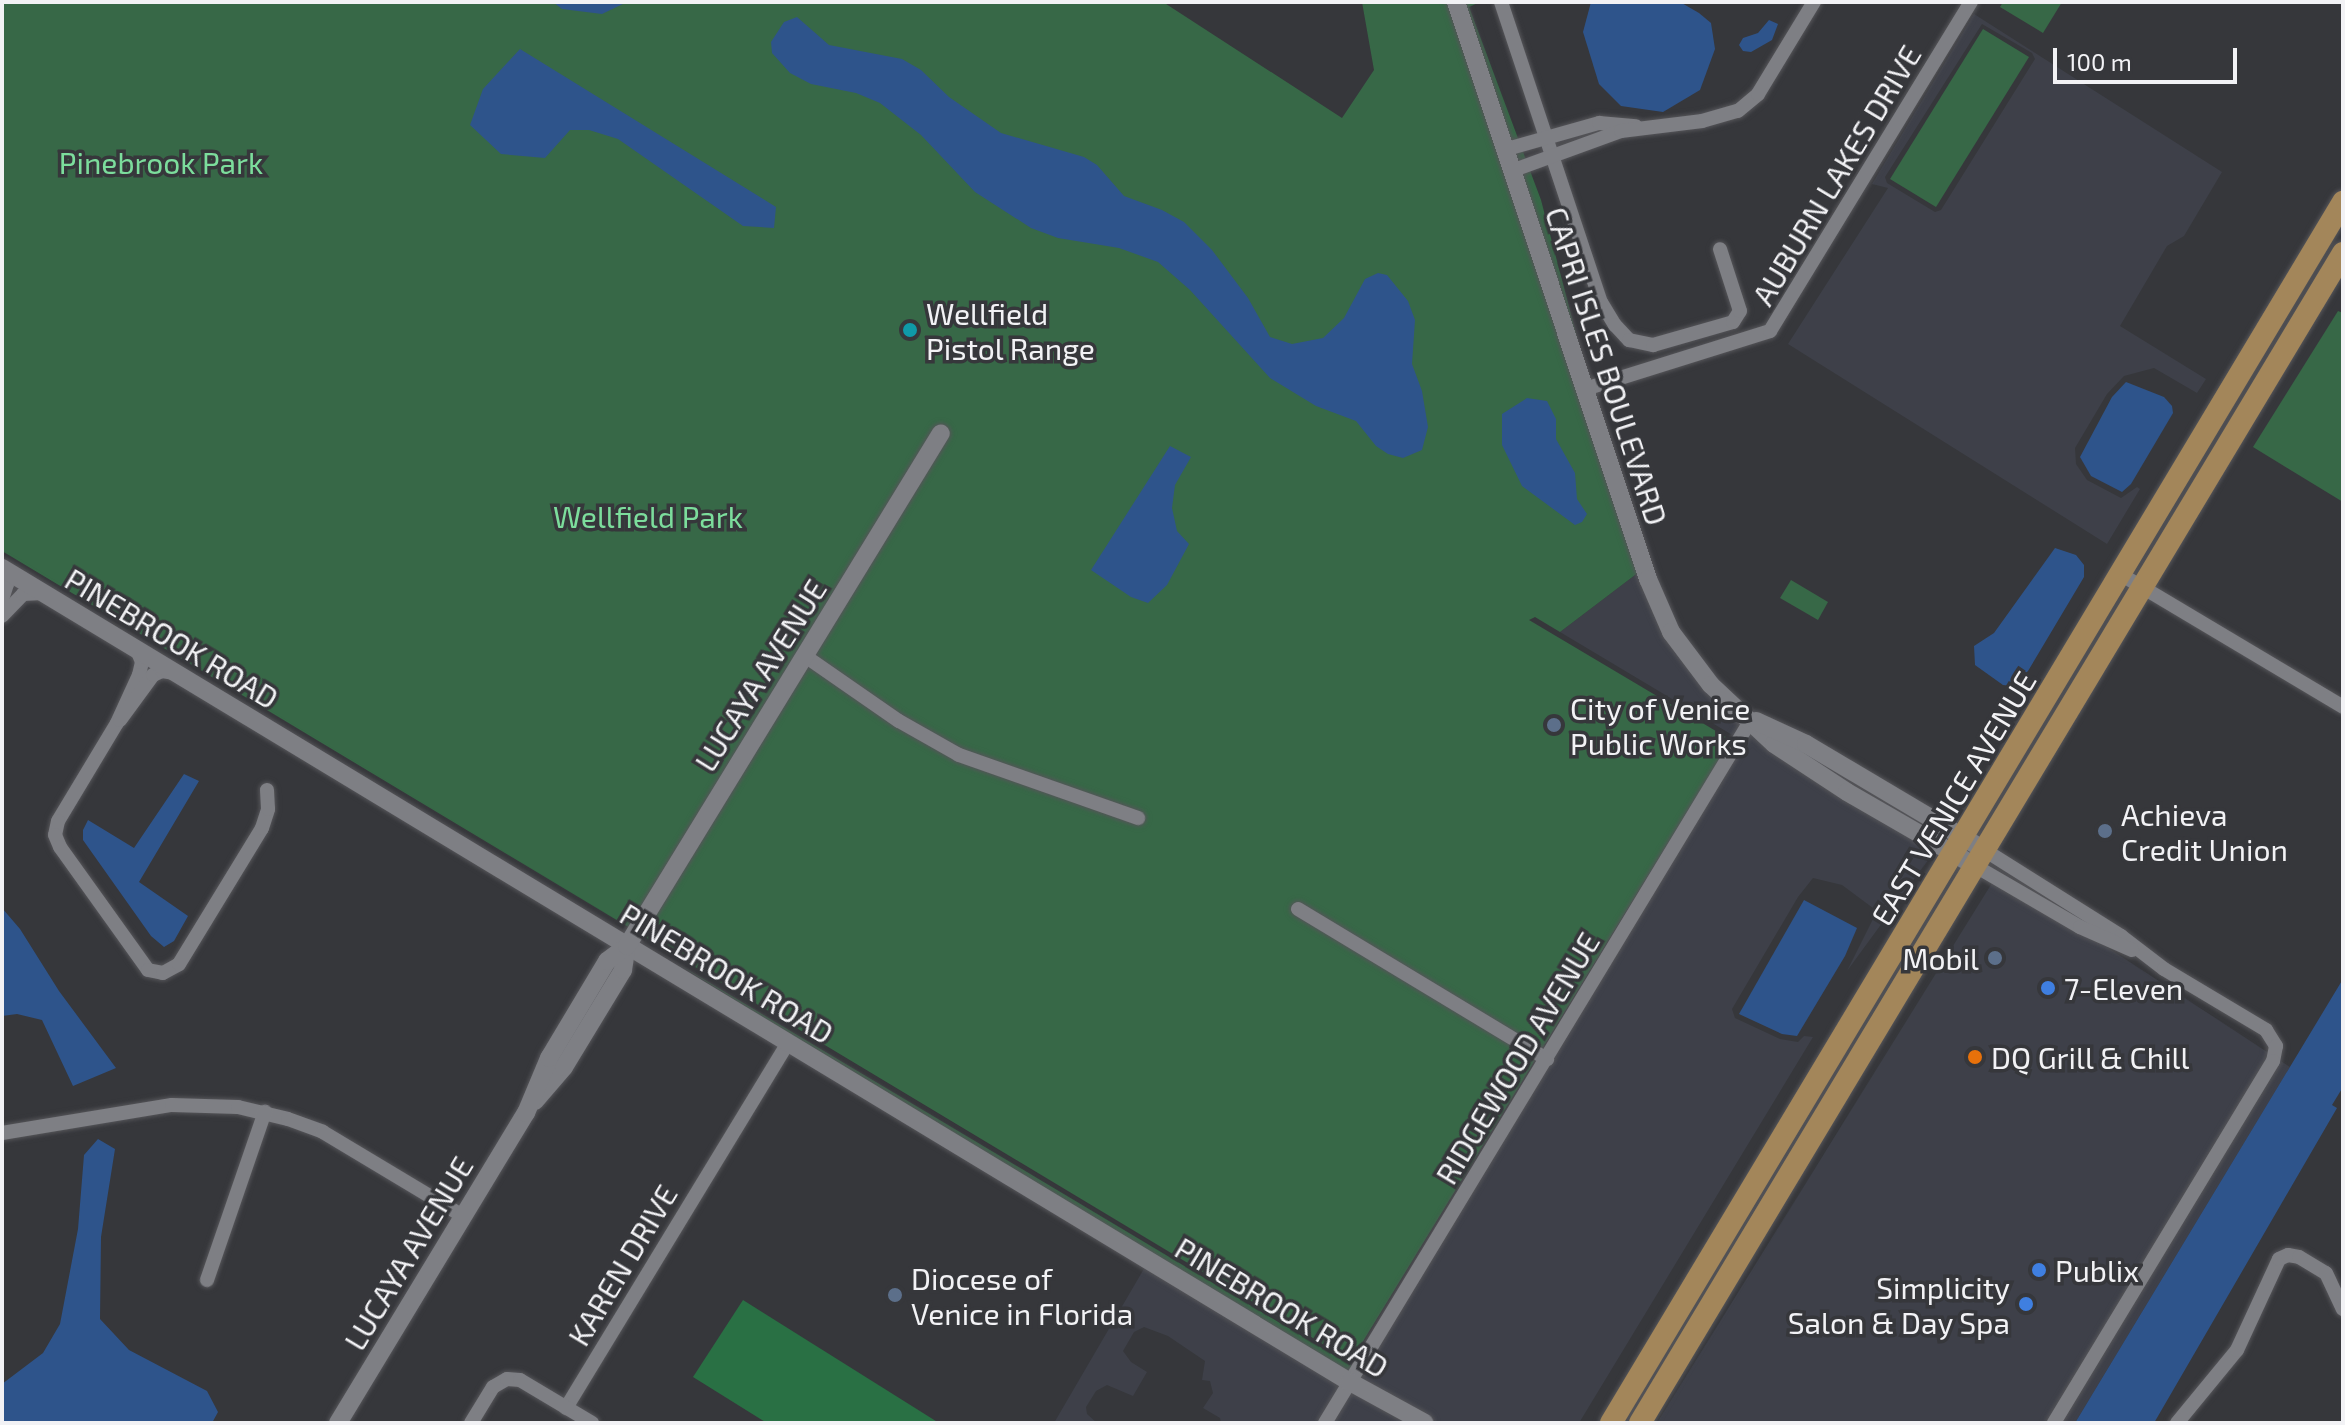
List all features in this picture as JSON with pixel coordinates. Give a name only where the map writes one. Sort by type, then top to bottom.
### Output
[{"type":"main road","points":[[2246,415],[2267,360],[2331,249],[2338,211]]},
{"type":"main road","name":"EAST VENICE AVENUE","points":[[1611,1423],[2338,211]]},
{"type":"main road","name":"EAST VENICE AVENUE","points":[[1640,1423],[1982,859],[2343,253]]},
{"type":"main road","points":[[1771,1207],[1771,1177],[1821,1092],[1829,1062]]},
{"type":"main road","points":[[1718,1295],[1729,1257],[1755,1203],[1757,1182]]},
{"type":"street","name":"CAPRI ISLES BOULEVARD","points":[[1456,2],[1648,579],[1671,632],[1711,685],[1751,720],[1806,744],[1959,847],[1982,859]]},
{"type":"street","points":[[1501,2],[1601,302],[1629,340],[1639,345],[1653,345],[1738,317],[1740,311],[1720,249]]},
{"type":"street","points":[[1507,149],[1599,123],[1640,126],[1713,119],[1738,111],[1751,102],[1814,2]]},
{"type":"street","name":"AUBURN LAKES DRIVE","points":[[1585,389],[1770,331],[1971,2]]},
{"type":"street","points":[[1514,170],[1640,126]]},
{"type":"street","name":"LUCAYA AVENUE","points":[[338,1423],[526,1113],[564,1067],[623,970],[627,946],[941,433]]},
{"type":"street","points":[[2,569],[7,584],[2,599]]},
{"type":"street","name":"PINEBROOK ROAD","points":[[2,569],[1350,1382],[1425,1423]]},
{"type":"street","points":[[2122,575],[2343,707]]},
{"type":"street","points":[[2,616],[23,594],[44,593]]},
{"type":"street","points":[[137,650],[142,668],[117,723],[63,812],[55,835],[131,949],[153,972],[163,973],[179,964],[262,828],[268,809],[267,790]]},
{"type":"street","points":[[805,656],[899,721],[950,751],[1138,818]]},
{"type":"street","points":[[117,723],[136,702],[153,675],[162,671],[175,673]]},
{"type":"street","name":"RIDGEWOOD AVENUE","points":[[1325,1423],[1751,720]]},
{"type":"street","points":[[1982,859],[2111,943],[2141,952],[2266,1030],[2275,1041],[2276,1051],[2054,1423]]},
{"type":"street","points":[[1298,909],[1547,1059]]},
{"type":"street","name":"KAREN DRIVE","points":[[566,1408],[788,1043]]},
{"type":"street","points":[[2,1133],[172,1105],[221,1105],[265,1112],[346,1144],[463,1216]]},
{"type":"street","points":[[207,1280],[265,1112]]},
{"type":"street","points":[[2177,1423],[2237,1350],[2279,1259],[2288,1255],[2299,1257],[2326,1273],[2335,1286],[2343,1309]]},
{"type":"street","points":[[471,1423],[493,1387],[507,1379],[520,1380],[592,1423]]},
{"type":"shaded area","points":[[1974,14],[2222,172],[2184,236],[2167,246],[2120,326],[2206,379],[2197,393],[2154,368],[2124,376],[2107,394],[2075,448],[2076,464],[2087,480],[2121,498],[2137,487],[2140,489],[2107,544],[1788,344],[1888,188],[1872,184]],"holes":[[[1982,24],[2032,53],[2035,59],[1941,210],[1935,212],[1887,183],[1885,177]]]},
{"type":"shaded area","points":[[1639,572],[1685,664],[1934,852],[1847,971],[1877,911],[1842,885],[1813,878],[1798,897],[1732,1009],[1735,1018],[1780,1039],[1798,1042],[1804,1036],[1813,1037],[1579,1423],[1439,1423],[1351,1376],[1734,736],[1560,632]]},
{"type":"shaded area","points":[[1997,875],[2290,1067],[2075,1423],[1657,1423]]},
{"type":"shaded area","points":[[1145,1267],[1412,1423],[1221,1423],[1220,1418],[1203,1408],[1213,1393],[1210,1381],[1202,1380],[1205,1361],[1168,1336],[1144,1327],[1134,1332],[1123,1351],[1131,1362],[1147,1372],[1133,1396],[1107,1385],[1096,1391],[1086,1407],[1087,1414],[1097,1423],[1054,1423]]},
{"type":"green space","name":"Wellfield Park","points":[[2,2],[1163,2],[1342,118],[1374,70],[1362,2],[1449,2],[1639,572],[1560,632],[1535,617],[1529,620],[1731,740],[1351,1361],[2,551]]},
{"type":"green space","points":[[1463,2],[1480,2],[1469,7],[1541,200],[1583,360]]},
{"type":"green space","points":[[2003,2],[2062,2],[2043,33],[2000,7]]},
{"type":"green space","points":[[1983,29],[2029,57],[1936,207],[1890,179]]},
{"type":"green space","points":[[2338,311],[2343,313],[2343,502],[2253,447]]},
{"type":"green space","points":[[1791,580],[1828,602],[1818,620],[1780,598]]},
{"type":"green space","points":[[678,964],[1352,1366],[1351,1376],[861,1079]]},
{"type":"green space","points":[[743,1300],[939,1423],[767,1423],[693,1377]]},
{"type":"water","points":[[553,2],[627,2],[602,14],[562,9]]},
{"type":"water","points":[[1591,2],[1680,2],[1699,13],[1711,23],[1715,49],[1700,90],[1663,112],[1621,106],[1599,84],[1583,32]]},
{"type":"water","points":[[797,17],[829,45],[902,59],[921,70],[949,97],[1001,133],[1084,157],[1097,165],[1124,196],[1184,222],[1212,250],[1248,298],[1270,337],[1292,344],[1323,338],[1344,318],[1365,279],[1378,273],[1387,275],[1408,301],[1415,320],[1412,364],[1422,391],[1428,427],[1422,450],[1403,458],[1388,454],[1376,446],[1356,421],[1316,406],[1270,378],[1190,290],[1158,262],[1119,248],[1058,238],[1031,228],[975,192],[921,135],[880,103],[856,93],[811,84],[790,73],[772,53],[771,42],[784,22]]},
{"type":"water","points":[[1769,20],[1778,24],[1772,40],[1751,52],[1743,51],[1739,45],[1743,38],[1758,33]]},
{"type":"water","points":[[520,49],[776,207],[774,228],[743,226],[618,139],[589,130],[570,130],[545,158],[501,154],[470,125],[483,89]]},
{"type":"water","points":[[2126,382],[2164,397],[2172,406],[2173,413],[2131,484],[2122,492],[2091,476],[2080,457],[2112,397]]},
{"type":"water","points":[[1527,398],[1547,401],[1556,419],[1556,439],[1575,473],[1577,499],[1587,514],[1582,522],[1575,525],[1522,486],[1502,445],[1502,414]]},
{"type":"water","points":[[1170,446],[1191,457],[1175,485],[1172,508],[1177,531],[1189,544],[1167,585],[1148,603],[1131,597],[1091,570]]},
{"type":"water","points":[[2055,548],[2076,555],[2084,565],[2084,577],[2028,671],[2012,686],[2003,685],[1975,665],[1974,646],[1994,633]]},
{"type":"water","points":[[184,774],[199,781],[139,882],[188,916],[174,941],[164,947],[151,936],[83,840],[83,830],[88,820],[134,848]]},
{"type":"water","points":[[1804,900],[1857,928],[1845,956],[1797,1036],[1782,1034],[1739,1014]]},
{"type":"water","points":[[2,908],[20,929],[59,991],[116,1068],[73,1086],[42,1020],[17,1014],[2,1016]]},
{"type":"water","points":[[2343,979],[2343,1087],[2332,1105],[2337,1108],[2154,1423],[2075,1423]]},
{"type":"water","points":[[98,1139],[115,1149],[101,1237],[100,1319],[129,1350],[207,1391],[218,1412],[212,1423],[2,1423],[2,1384],[43,1353],[60,1324],[78,1229],[84,1155]]},
{"type":"place","name":"Wellfield Pistol Range","points":[[910,330]]},
{"type":"place","name":"City of Venice Public Works","points":[[1554,725]]},
{"type":"place","name":"Achieva Credit Union","points":[[2105,831]]},
{"type":"place","name":"Mobil","points":[[1995,958]]},
{"type":"place","name":"7-Eleven","points":[[2048,988]]},
{"type":"place","name":"DQ Grill & Chill","points":[[1975,1057]]},
{"type":"place","name":"Publix","points":[[2039,1270]]},
{"type":"place","name":"Diocese of Venice in Florida","points":[[895,1295]]},
{"type":"place","name":"Simplicity Salon & Day Spa","points":[[2026,1304]]},
{"type":"park label","name":"Pinebrook Park","points":[[161,162]]}]
